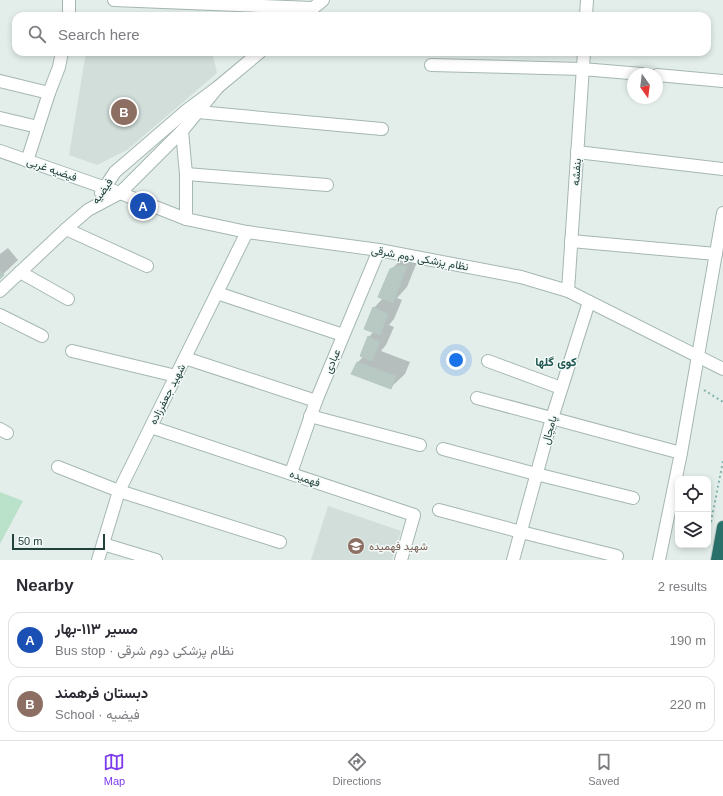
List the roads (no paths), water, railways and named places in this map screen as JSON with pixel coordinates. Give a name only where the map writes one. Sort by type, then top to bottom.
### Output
[{"type":"highway","points":[[717,560],[723,527]]},
{"type":"street","points":[[68,12],[69,0]]},
{"type":"street","points":[[114,0],[308,12],[323,0]]},
{"type":"street","points":[[586,12],[587,0]]},
{"type":"street","points":[[27,161],[59,67],[61,56]]},
{"type":"street","name":"فیضیه","points":[[88,210],[116,172],[187,110],[218,87],[255,56]]},
{"type":"street","name":"بنفشه","points":[[568,291],[584,56]]},
{"type":"street","points":[[432,65],[582,69],[627,73]]},
{"type":"street","points":[[663,75],[723,80]]},
{"type":"street","points":[[0,81],[49,93]]},
{"type":"street","name":"فیضیه","points":[[88,210],[120,193],[182,131],[218,87]]},
{"type":"street","points":[[198,112],[382,128]]},
{"type":"street","points":[[0,118],[38,127]]},
{"type":"street","points":[[182,131],[186,174],[186,218]]},
{"type":"street","name":"فیضیه غربی","points":[[0,151],[104,188]]},
{"type":"street","points":[[577,152],[723,169]]},
{"type":"street","points":[[186,174],[327,185]]},
{"type":"street","name":"نظام پزشکی دوم شرقی","points":[[104,188],[186,218],[247,232],[379,250],[521,277],[568,291],[723,369]]},
{"type":"street","points":[[0,291],[88,210]]},
{"type":"street","points":[[659,560],[681,453],[723,213]]},
{"type":"street","points":[[66,229],[147,266]]},
{"type":"street","name":"شهید جعفرزاده","points":[[98,560],[120,491],[247,232]]},
{"type":"street","points":[[572,241],[716,254]]},
{"type":"street","name":"عبادی","points":[[291,473],[316,400],[379,250]]},
{"type":"street","points":[[20,272],[68,299]]},
{"type":"street","points":[[218,293],[343,335]]},
{"type":"street","name":"پامچال","points":[[513,560],[552,418],[589,302]]},
{"type":"street","points":[[0,315],[42,336]]},
{"type":"street","points":[[72,351],[176,376]]},
{"type":"street","points":[[185,358],[316,400]]},
{"type":"street","points":[[488,362],[561,388]]},
{"type":"street","points":[[477,398],[681,453]]},
{"type":"street","points":[[310,416],[420,445]]},
{"type":"street","name":"فهمیده","points":[[151,427],[414,515],[401,560]]},
{"type":"street","points":[[443,449],[633,498]]},
{"type":"street","points":[[58,467],[120,491],[280,542]]},
{"type":"street","points":[[439,510],[616,556]]},
{"type":"street","points":[[103,544],[156,560]]},
{"type":"place","name":"دبستان فرهمند","points":[[124,112]]},
{"type":"place","name":"مسیر ۱۱۳-بهار","points":[[143,206]]},
{"type":"place","name":"شهید فهمیده","points":[[356,546]]},
{"type":"district","name":"کوی گلها","points":[[556,362]]}]
